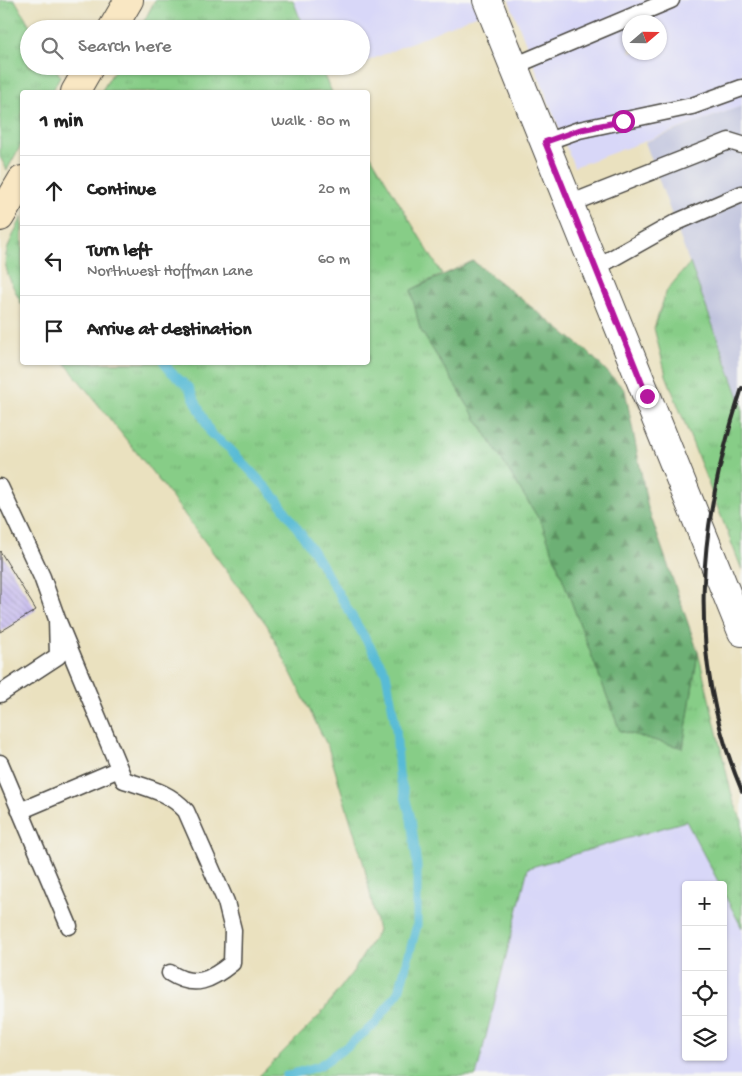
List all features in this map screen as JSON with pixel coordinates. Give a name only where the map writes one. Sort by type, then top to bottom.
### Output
[{"type":"main road","points":[[117,20],[129,0]]},
{"type":"main road","points":[[76,90],[85,75]]},
{"type":"main road","points":[[0,217],[20,183]]},
{"type":"street","points":[[487,0],[742,632]]},
{"type":"lane","points":[[514,66],[671,0]]},
{"type":"lane","points":[[545,142],[579,130],[692,106],[742,88]]},
{"type":"lane","points":[[569,204],[729,141],[742,145]]},
{"type":"lane","points":[[595,268],[677,222],[742,194]]},
{"type":"lane","points":[[0,487],[42,577],[56,619],[124,780],[158,790],[177,800],[186,811],[226,902],[233,930],[232,963],[214,977],[198,982],[181,980],[170,973]]},
{"type":"lane","points":[[0,694],[58,656],[56,619]]},
{"type":"lane","points":[[0,763],[69,926]]},
{"type":"lane","points":[[20,810],[120,769]]},
{"type":"shaded area","points":[[293,0],[473,0],[478,14],[370,60],[370,20],[301,20]]},
{"type":"shaded area","points":[[509,0],[742,0],[742,106],[574,167]]},
{"type":"shaded area","points":[[742,106],[742,406],[645,142]]},
{"type":"shaded area","points":[[686,821],[718,881],[682,881],[682,1061],[727,1061],[727,900],[742,928],[742,1076],[476,1076],[528,868]]},
{"type":"green space","points":[[0,0],[15,0],[27,20],[20,20],[20,75],[60,76],[53,90],[20,90],[20,147],[7,170],[0,157]]},
{"type":"green space","points":[[155,0],[293,0],[301,20],[145,20]]},
{"type":"green space","points":[[111,75],[324,75],[331,90],[102,90]]},
{"type":"green space","points":[[370,154],[442,274],[411,290],[420,329],[542,524],[620,731],[683,748],[698,652],[733,800],[742,821],[742,928],[727,900],[727,881],[718,881],[686,821],[528,868],[476,1076],[259,1076],[319,1016],[354,970],[378,931],[364,865],[328,747],[267,625],[164,487],[67,365],[370,365]]},
{"type":"green space","points":[[20,221],[20,301],[7,269],[6,261],[10,243]]},
{"type":"green space","points":[[473,261],[587,351],[625,390],[648,508],[698,652],[683,748],[620,731],[542,524],[420,329],[411,290]]},
{"type":"green space","points":[[690,263],[742,406],[742,570],[666,375],[654,328],[667,290]]},
{"type":"building","points":[[0,551],[36,610],[0,632]]},
{"type":"waterway","points":[[166,365],[189,388],[211,434],[229,448],[277,499],[313,551],[386,673],[396,728],[399,774],[411,819],[417,866],[417,925],[399,991],[375,1024],[345,1048],[319,1066],[286,1076]]},
{"type":"railway","points":[[742,388],[715,490],[707,540],[704,590],[705,640],[712,690],[724,741],[742,791]]},
{"type":"route","points":[[623,121],[579,130],[545,142],[647,396]]}]
